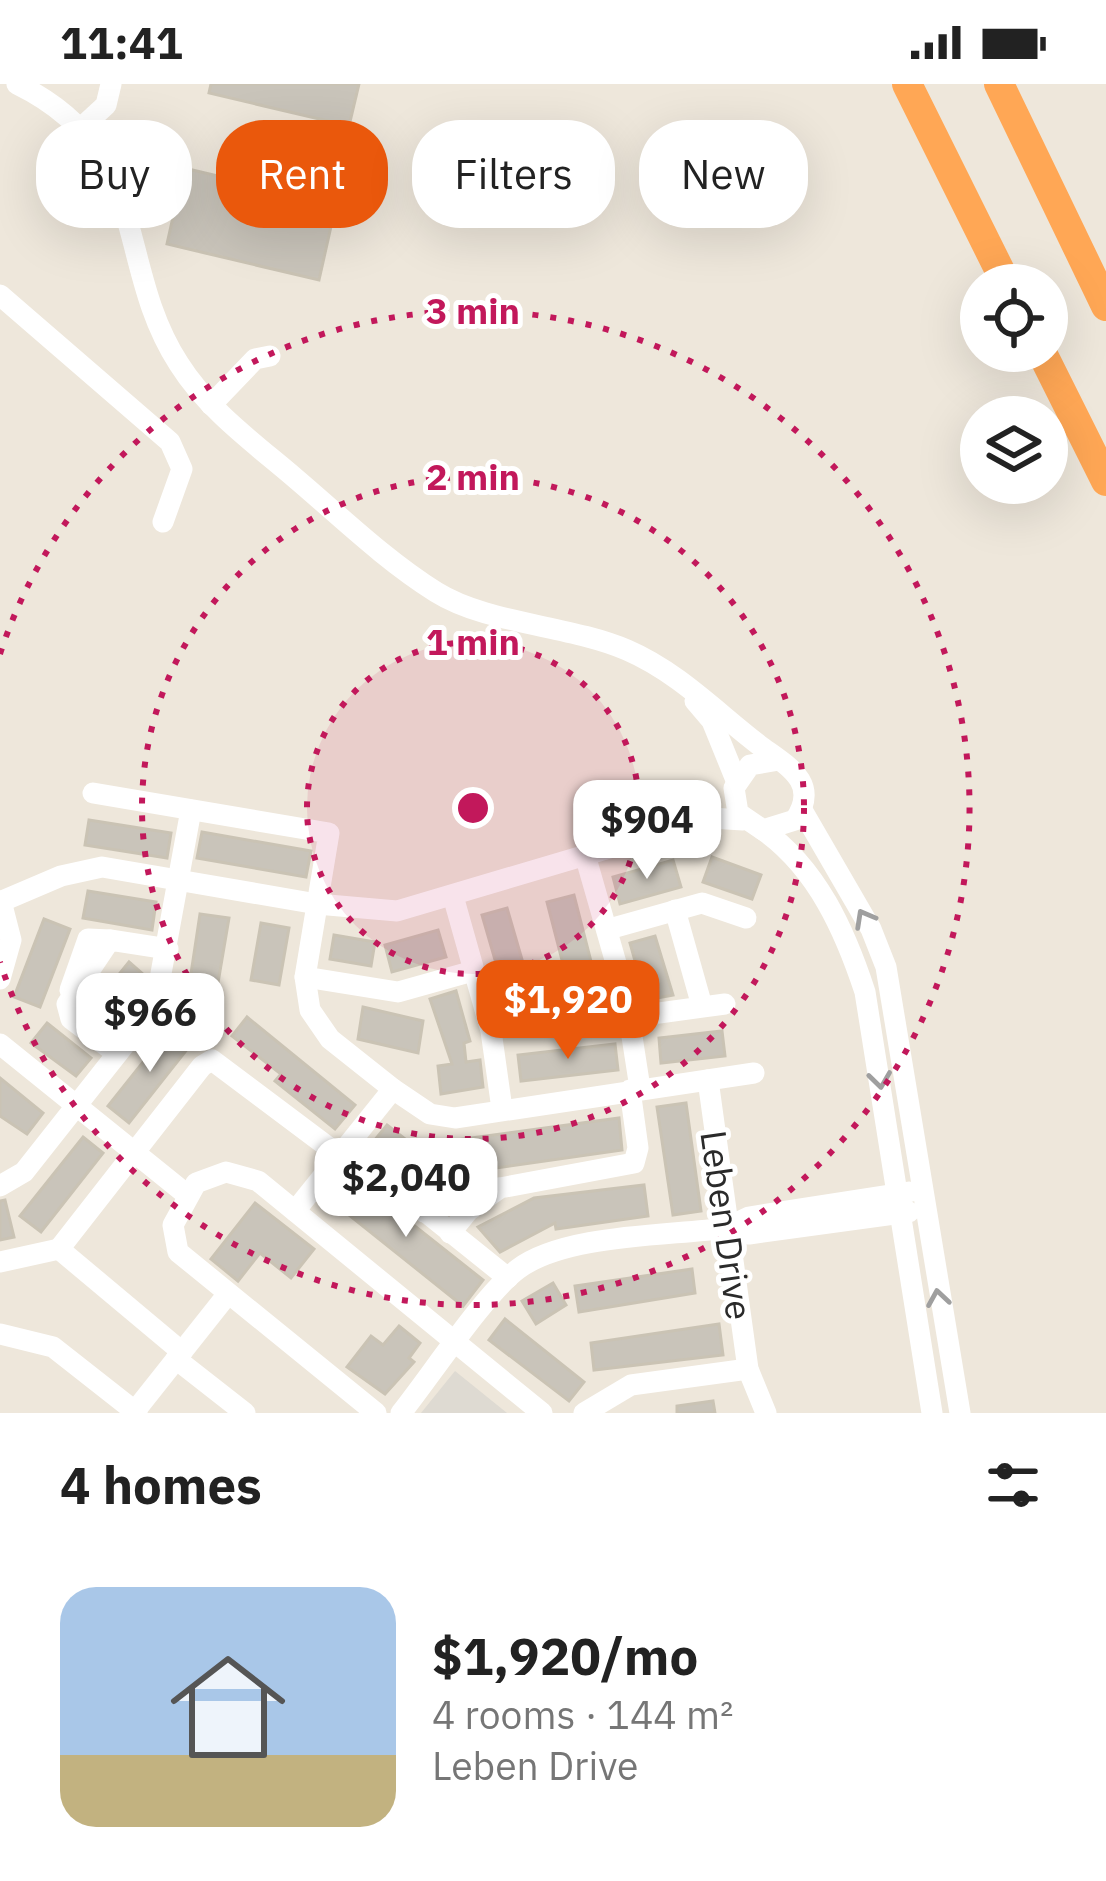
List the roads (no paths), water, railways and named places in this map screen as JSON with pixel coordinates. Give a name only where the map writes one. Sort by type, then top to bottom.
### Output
[{"type":"highway","points":[[907,84],[997,264]]},
{"type":"highway","points":[[1000,85],[1106,306]]},
{"type":"highway","points":[[1052,372],[1106,481]]},
{"type":"street","points":[[17,84],[44,97],[71,120]]},
{"type":"street","points":[[90,120],[106,105],[111,84]]},
{"type":"street","points":[[129,228],[177,362],[215,408],[397,566],[442,596],[629,651],[722,710],[803,782],[802,810],[871,929],[886,967],[960,1413]]},
{"type":"street","points":[[0,296],[170,442],[182,469],[163,522]]},
{"type":"street","points":[[675,678],[712,721],[753,825],[799,862],[851,949],[866,992],[932,1413]]},
{"type":"street","points":[[711,818],[759,760],[779,760]]},
{"type":"street","points":[[0,1186],[24,1172],[155,1006],[191,810],[94,793]]},
{"type":"street","name":"Leben Drive","points":[[191,810],[329,833],[304,977],[305,997],[318,1026],[418,1107],[446,1117],[754,1072]]},
{"type":"street","points":[[0,979],[11,940],[1,902],[61,876],[102,867],[316,904],[397,911],[711,818],[786,827],[802,810]]},
{"type":"street","points":[[424,1212],[441,1196],[634,1163],[638,1148],[630,1017],[586,855]]},
{"type":"street","points":[[453,896],[493,1040],[502,1109]]},
{"type":"street","points":[[608,929],[702,903],[746,918]]},
{"type":"street","points":[[675,910],[701,1006]]},
{"type":"street","points":[[117,1054],[71,1018],[67,1004],[110,940],[168,950]]},
{"type":"street","points":[[304,977],[398,992],[473,971]]},
{"type":"street","points":[[630,1017],[725,1004]]},
{"type":"street","points":[[0,1044],[186,1194]]},
{"type":"street","points":[[0,1262],[59,1249],[212,1060],[343,1152],[508,1279]]},
{"type":"street","name":"Leben Drive","points":[[708,1080],[748,1370],[766,1413]]},
{"type":"street","points":[[295,1211],[393,1089]]},
{"type":"street","points":[[376,1413],[178,1252],[173,1226],[186,1194],[206,1177],[238,1173],[295,1211],[542,1413]]},
{"type":"street","points":[[450,1233],[468,1211],[500,1188]]},
{"type":"street","points":[[401,1413],[519,1267],[568,1248],[726,1228],[749,1216],[923,1199]]},
{"type":"street","points":[[59,1249],[244,1413]]},
{"type":"street","points":[[0,1334],[53,1347],[136,1412],[226,1295]]},
{"type":"street","points":[[584,1413],[631,1384],[748,1370]]}]
